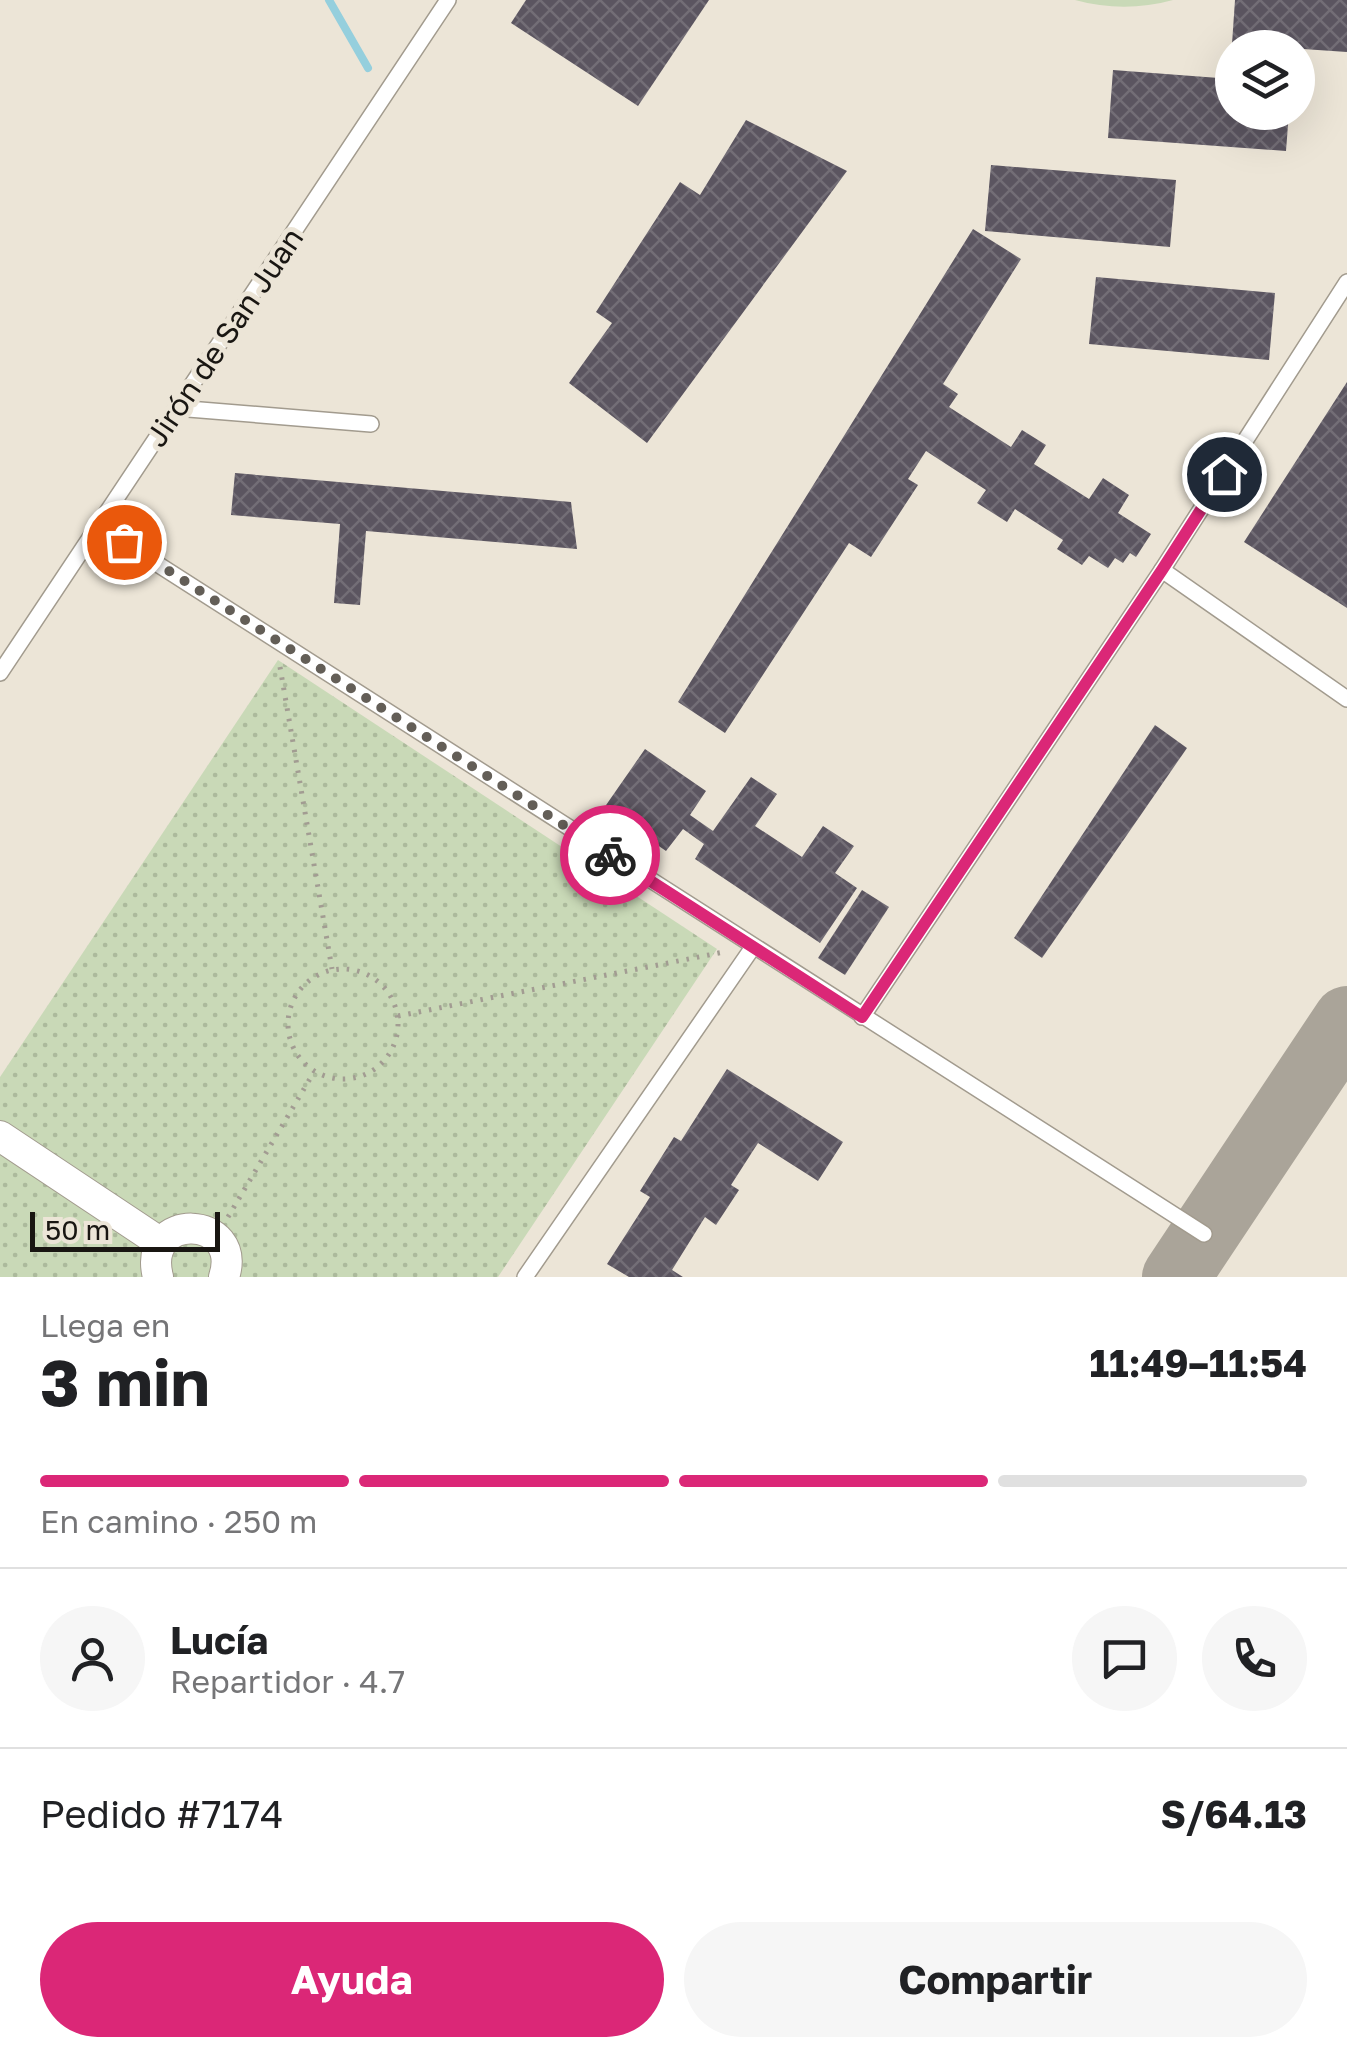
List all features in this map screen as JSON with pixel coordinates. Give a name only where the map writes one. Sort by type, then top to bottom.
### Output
[{"type":"street","points":[[0,1136],[161,1244]]},
{"type":"street","points":[[158,1277],[155,1265],[161,1244],[170,1234],[193,1228],[205,1230],[223,1247],[227,1258],[224,1277]]},
{"type":"lane","name":"Jirón de San Juan","points":[[0,674],[448,0]]},
{"type":"lane","points":[[862,1017],[1162,570],[1347,282]]},
{"type":"lane","points":[[176,408],[371,424]]},
{"type":"lane","points":[[98,526],[1204,1234]]},
{"type":"lane","points":[[1162,570],[1347,699]]},
{"type":"lane","points":[[525,1277],[754,947]]},
{"type":"path","points":[[275,639],[332,969]]},
{"type":"path","points":[[398,1016],[754,947]]},
{"type":"path","points":[[351,968],[369,974],[394,1000],[398,1016],[398,1034],[381,1065],[348,1079],[314,1072],[290,1043],[287,1024],[290,1006],[300,989],[314,976],[332,969],[351,968]]},
{"type":"path","points":[[216,1237],[314,1072]]},
{"type":"green space","points":[[1075,0],[1173,0],[1124,7]]},
{"type":"green space","points":[[278,660],[717,949],[498,1277],[0,1277],[0,1077]]},
{"type":"building","points":[[526,0],[709,0],[638,106],[511,23]]},
{"type":"building","points":[[1235,0],[1347,0],[1347,52],[1315,50],[1315,30],[1233,30]]},
{"type":"building","points":[[1113,70],[1215,78],[1215,130],[1288,130],[1286,151],[1108,138]]},
{"type":"building","points":[[746,120],[847,171],[647,443],[569,383],[612,323],[596,312],[680,182],[700,195]]},
{"type":"building","points":[[991,165],[1176,180],[1170,247],[985,231]]},
{"type":"building","points":[[973,229],[1021,259],[943,384],[958,394],[949,407],[1011,447],[1022,430],[1046,445],[1034,464],[1089,499],[1103,478],[1129,495],[1118,513],[1151,534],[1136,557],[1130,553],[1123,563],[1115,558],[1108,568],[1089,556],[1082,565],[1057,549],[1063,540],[1015,509],[1007,522],[977,503],[986,490],[926,451],[908,479],[918,485],[871,557],[849,543],[725,733],[678,702]]},
{"type":"building","points":[[1096,277],[1275,293],[1269,360],[1089,344]]},
{"type":"building","points":[[1347,382],[1347,608],[1244,542]]},
{"type":"building","points":[[235,473],[571,502],[577,549],[366,531],[360,605],[334,603],[340,524],[231,515]]},
{"type":"building","points":[[1155,725],[1187,748],[1042,958],[1014,938]]},
{"type":"building","points":[[645,749],[706,791],[690,815],[713,831],[751,777],[777,794],[755,826],[802,857],[823,826],[854,846],[835,873],[857,888],[820,943],[695,859],[704,844],[683,829],[666,851],[604,808]]},
{"type":"building","points":[[862,890],[889,907],[845,975],[818,958]]},
{"type":"building","points":[[727,1069],[843,1142],[818,1181],[758,1143],[731,1185],[739,1190],[716,1225],[705,1217],[672,1270],[683,1277],[629,1277],[607,1264],[650,1197],[640,1191],[674,1137],[681,1141]]},
{"type":"waterway","points":[[329,0],[368,68]]},
{"type":"taxiway","points":[[1176,1277],[1347,1020]]},
{"type":"way so far","points":[[124,542],[610,855]]},
{"type":"route","points":[[610,855],[862,1017],[1224,474]]}]
